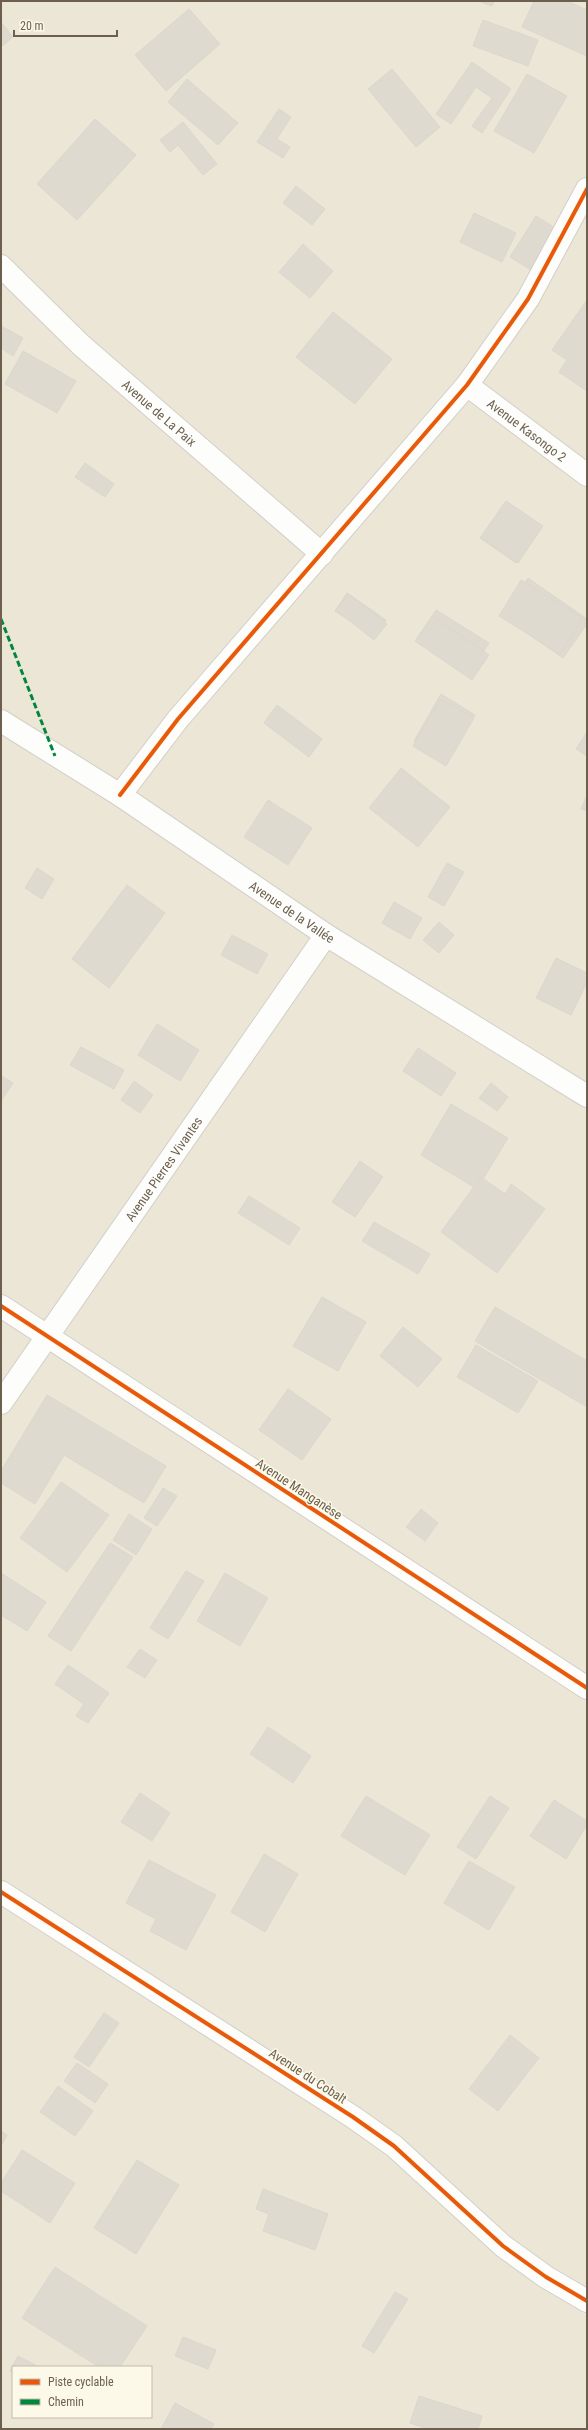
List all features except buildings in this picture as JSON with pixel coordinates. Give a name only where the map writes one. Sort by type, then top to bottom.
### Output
[{"type":"street","points":[[120,795],[178,720],[467,385],[528,299],[587,190]]},
{"type":"street","name":"Avenue de La Paix","points":[[1,266],[81,345],[322,554]]},
{"type":"street","name":"Avenue Kasongo 2","points":[[467,385],[587,475]]},
{"type":"street","name":"Avenue de la Vallée","points":[[1,721],[120,795],[326,935],[587,1096]]},
{"type":"street","name":"Avenue Pierres Vivantes","points":[[1,1403],[46,1336],[326,935]]},
{"type":"street","name":"Avenue Manganèse","points":[[1,1306],[587,1688]]},
{"type":"street","name":"Avenue du Cobalt","points":[[1,1892],[353,2117],[394,2146],[503,2246],[546,2277],[587,2301]]},
{"type":"shaded area","points":[[1,1],[587,1],[587,2429],[1,2429]]},
{"type":"marked path","points":[[1,619],[55,756]]},
{"type":"cycle path","points":[[120,795],[178,719],[467,385],[528,299],[587,189]]},
{"type":"cycle path","points":[[1,1306],[587,1688]]},
{"type":"cycle path","points":[[1,1892],[353,2117],[394,2146],[503,2246],[546,2277],[587,2301]]}]
